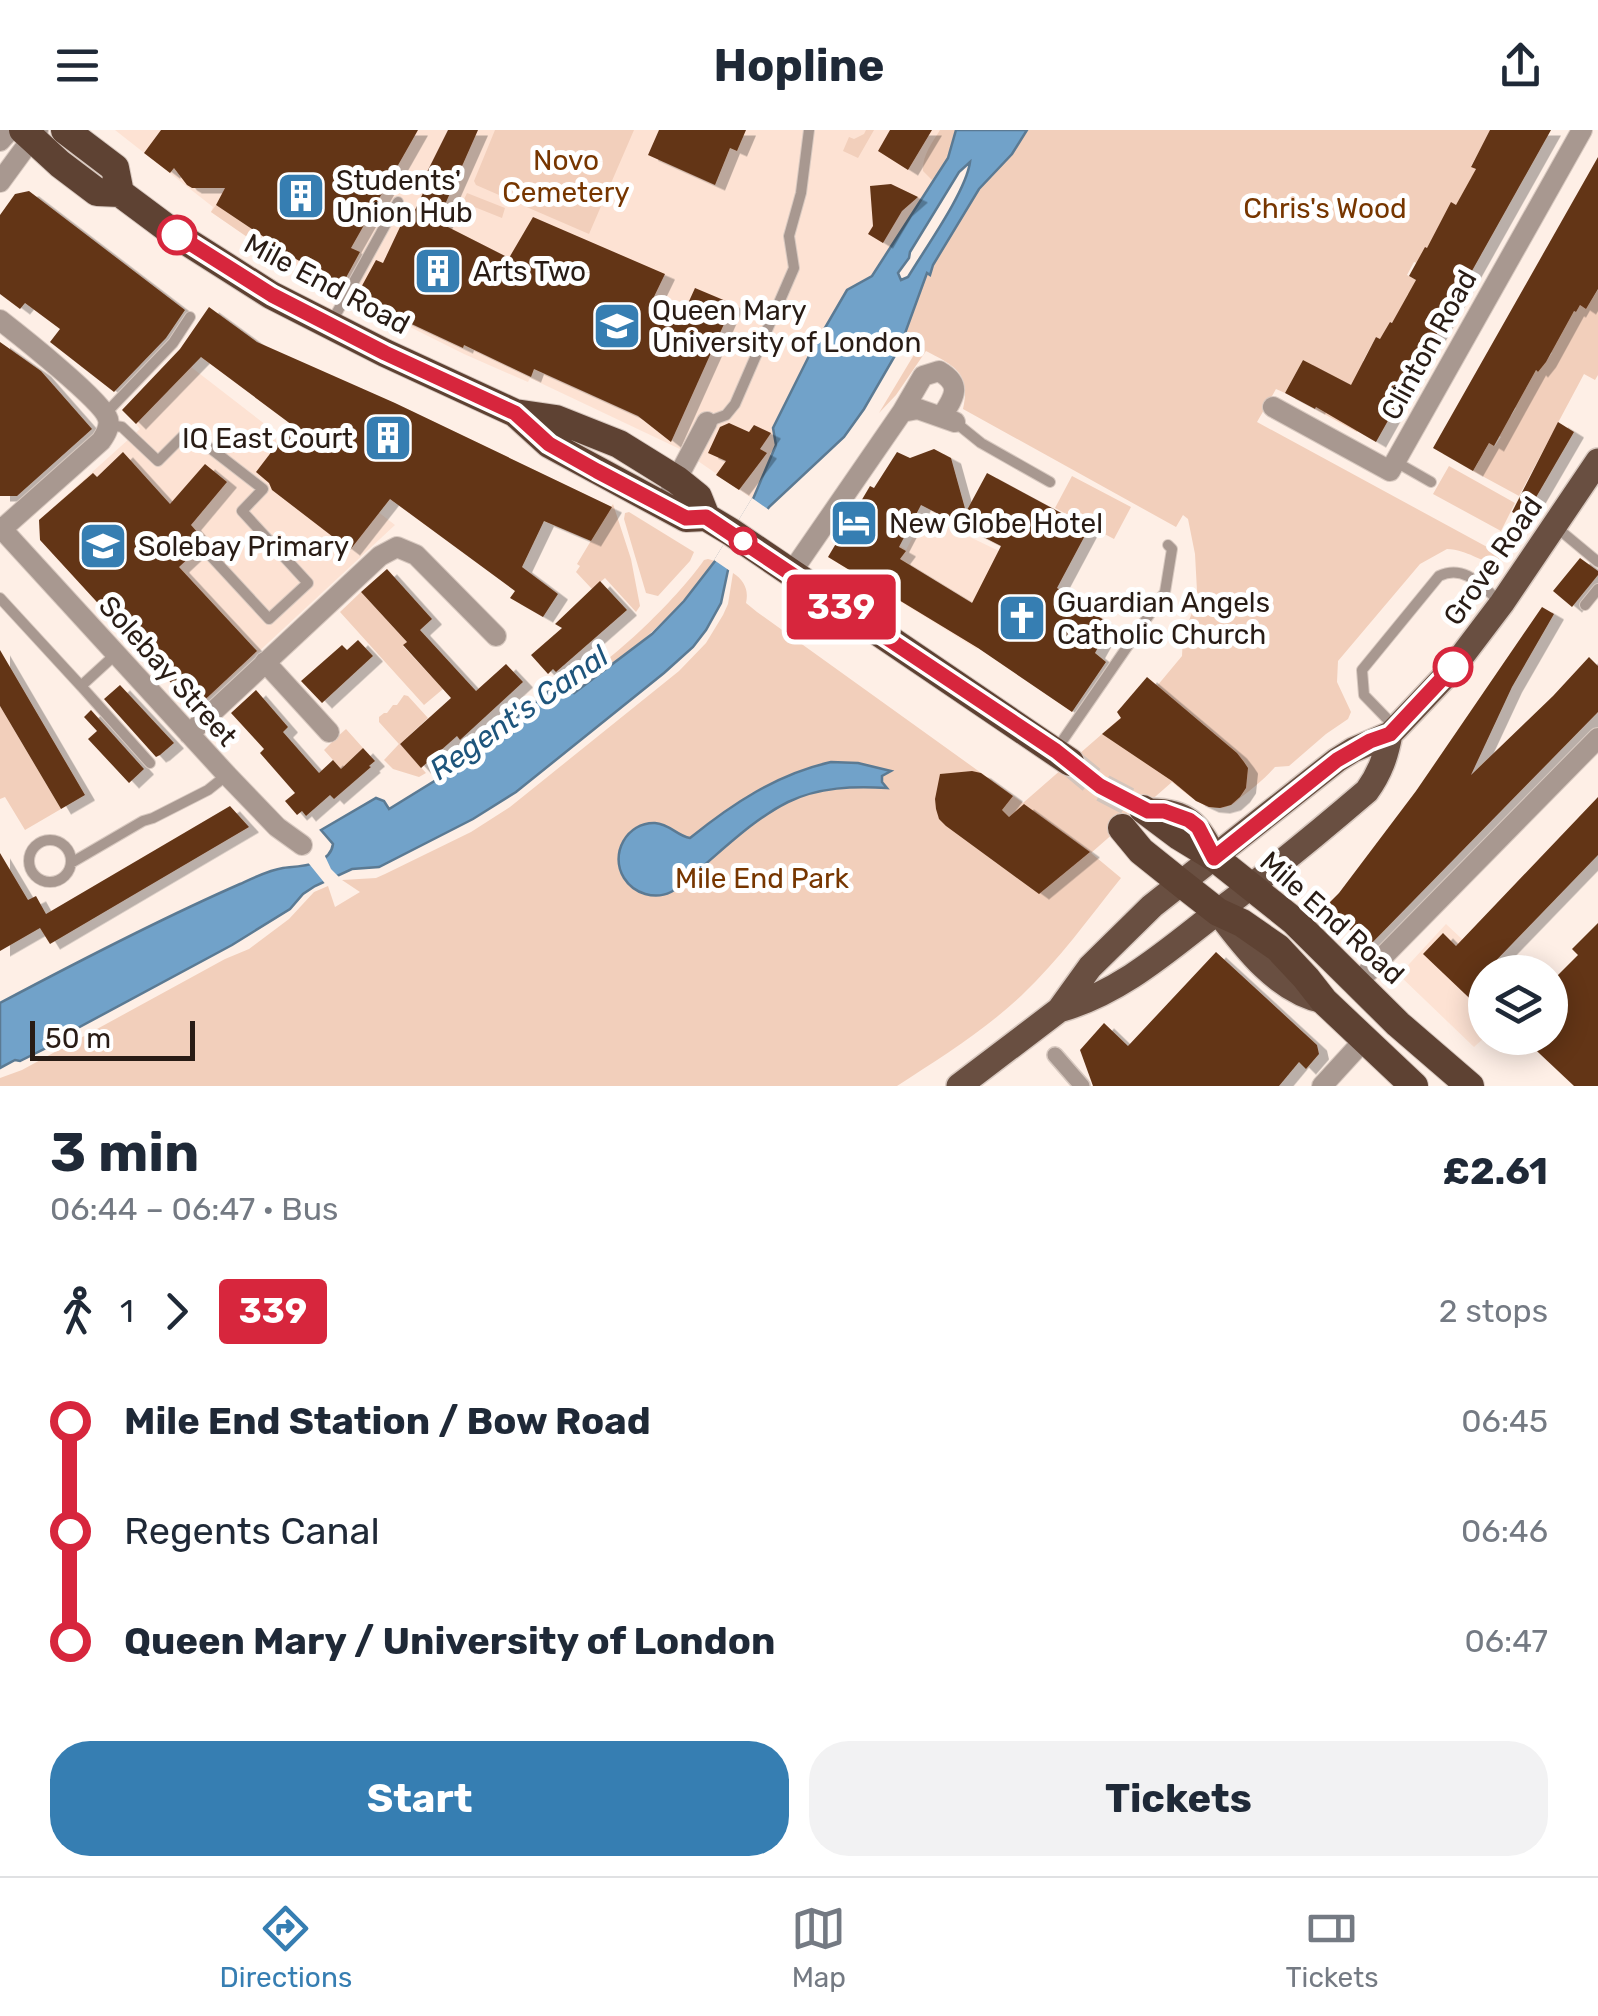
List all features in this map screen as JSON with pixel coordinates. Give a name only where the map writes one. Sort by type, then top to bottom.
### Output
[{"type":"highway","name":"Mile End Road","points":[[67,130],[115,168],[120,193]]},
{"type":"highway","name":"Mile End Road","points":[[26,132],[97,192],[120,193],[242,277],[330,326],[515,413],[556,419],[605,438],[677,480],[698,497],[706,517]]},
{"type":"highway","name":"Mile End Road","points":[[515,413],[549,444],[686,518],[706,517],[1063,756]]},
{"type":"highway","name":"Mile End Road","points":[[1414,1086],[1324,1001],[1278,948],[1242,923],[1236,898],[1214,858],[1138,816],[1142,851],[1181,883],[1236,898],[1294,920],[1398,1024],[1470,1086]]},
{"type":"main road","name":"Grove Road","points":[[1060,1010],[1090,968],[1152,906],[1337,760],[1393,731],[1452,668],[1502,603],[1598,461]]},
{"type":"main road","name":"Grove Road","points":[[1060,1010],[1112,988],[1149,964],[1366,790],[1377,778],[1393,731]]},
{"type":"main road","points":[[959,1086],[1060,1010]]},
{"type":"street","name":"Clinton Road","points":[[1273,407],[1390,471],[1582,130]]},
{"type":"street","points":[[0,142],[26,132]]},
{"type":"street","points":[[0,182],[26,132]]},
{"type":"street","points":[[0,320],[53,364],[107,419],[101,441],[4,536]]},
{"type":"street","points":[[791,573],[924,376],[939,371],[952,380],[955,388],[949,419],[918,409],[902,412]]},
{"type":"street","points":[[663,505],[707,422]]},
{"type":"street","name":"Solebay Street","points":[[4,536],[226,775],[272,822],[302,844]]},
{"type":"street","points":[[189,734],[380,556],[398,547],[416,555],[496,636]]},
{"type":"street","points":[[266,662],[329,732]]},
{"type":"street","points":[[1358,982],[1597,742]]},
{"type":"street","points":[[1322,1086],[1366,1039]]},
{"type":"street","points":[[1056,1055],[1082,1086]]},
{"type":"lane","points":[[707,422],[726,415],[734,404],[794,268],[789,236],[801,192],[808,130]]},
{"type":"lane","points":[[330,326],[398,202]]},
{"type":"lane","points":[[190,316],[173,343],[107,419],[122,427],[158,461],[188,431],[263,489],[242,511],[308,583],[268,619],[208,553]]},
{"type":"lane","points":[[949,419],[981,443],[1050,482]]},
{"type":"lane","points":[[1395,462],[1432,482]]},
{"type":"lane","points":[[1556,526],[1598,562]]},
{"type":"lane","points":[[1063,756],[1088,705],[1166,592],[1172,549],[1168,545]]},
{"type":"lane","points":[[1393,731],[1364,695],[1362,670],[1439,576],[1458,571],[1468,574],[1502,603]]},
{"type":"lane","points":[[1585,605],[1598,589]]},
{"type":"lane","points":[[0,598],[150,762]]},
{"type":"lane","points":[[80,686],[116,654]]},
{"type":"lane","points":[[70,864],[64,845],[50,840],[38,844],[29,862],[32,873],[46,882],[54,882],[65,876],[70,864],[143,821],[208,790],[226,775]]},
{"type":"shaded area","name":"Queen Mary University of London","points":[[115,130],[956,130],[948,158],[872,276],[847,290],[812,350],[773,427],[776,445],[753,499],[682,450],[530,378],[528,382],[464,354],[358,301],[360,294],[337,281],[333,287],[211,212],[213,207]]},
{"type":"shaded area","points":[[191,367],[395,525],[196,710],[40,540],[39,520],[140,429],[136,424]]},
{"type":"shaded area","points":[[856,510],[906,550],[924,515],[1024,567],[977,649],[828,557]]},
{"type":"shaded area","points":[[1446,924],[1479,955],[1468,955],[1468,1041],[1399,975]]},
{"type":"green space","name":"Novo Cemetery","points":[[495,130],[634,130],[589,234],[476,185],[474,181]]},
{"type":"green space","points":[[866,130],[874,130],[858,158],[843,151],[849,137],[854,139]]},
{"type":"green space","points":[[940,130],[956,130],[948,158],[932,180],[923,171],[923,165]]},
{"type":"green space","name":"Mile End Park","points":[[1027,130],[1491,130],[1471,166],[1478,171],[1474,180],[1471,178],[1454,227],[1414,262],[1407,275],[1436,291],[1414,297],[1408,294],[1396,324],[1390,322],[1403,351],[1376,337],[1363,361],[1386,373],[1357,432],[1315,409],[1332,376],[1303,360],[1285,393],[1276,389],[1257,422],[1500,554],[1498,564],[1447,549],[1420,564],[1338,661],[1337,682],[1351,712],[1348,719],[1289,766],[1275,767],[1223,808],[1207,806],[1172,782],[1091,853],[1121,878],[1049,968],[992,1020],[897,1086],[0,1086],[0,1078],[22,1070],[249,949],[289,919],[314,892],[328,886],[335,907],[360,892],[342,880],[376,878],[471,832],[510,807],[679,671],[706,643],[728,604],[733,573],[745,586],[746,603],[757,612],[1023,803],[1157,686],[1182,656],[1183,636],[1195,605],[1195,554],[1188,519],[1183,515],[1176,527],[963,409],[965,387],[958,372],[926,351],[879,413],[918,348],[903,339],[927,273],[930,274],[979,189],[1012,154]]},
{"type":"green space","points":[[467,193],[505,208],[502,218],[472,206],[466,218],[457,214]]},
{"type":"green space","points":[[216,205],[255,231],[250,239],[211,212]]},
{"type":"green space","points":[[1598,290],[1598,375],[1595,380],[1584,374],[1519,496],[1473,471],[1479,461],[1467,445],[1483,454],[1489,443],[1495,446],[1501,437],[1479,423],[1511,416],[1516,408],[1495,395],[1526,388],[1531,378],[1516,359],[1538,372],[1552,353],[1527,338],[1566,307],[1576,312],[1580,305],[1586,308]]},
{"type":"green space","points":[[1449,466],[1515,503],[1501,531],[1433,494]]},
{"type":"green space","points":[[1072,476],[1131,507],[1114,539],[1055,508]]},
{"type":"green space","points":[[613,504],[631,559],[640,606],[636,612],[605,578],[592,589],[576,572]]},
{"type":"green space","points":[[629,512],[694,552],[658,596],[646,593],[624,519]]},
{"type":"green space","points":[[708,559],[715,561],[684,600],[650,633],[574,693],[562,689],[619,650]]},
{"type":"green space","points":[[361,592],[443,689],[424,705],[340,612]]},
{"type":"green space","points":[[404,695],[428,718],[400,744],[426,773],[419,777],[393,769],[384,760],[399,744],[379,717]]},
{"type":"green space","points":[[0,706],[61,809],[25,830],[5,797],[0,799]]},
{"type":"green space","points":[[346,729],[363,748],[341,769],[324,750]]},
{"type":"water","points":[[956,130],[1027,130],[1012,154],[979,189],[930,275],[927,273],[900,347],[864,409],[844,437],[769,507],[728,570],[721,603],[693,647],[516,792],[473,819],[379,867],[352,869],[315,886],[290,909],[232,945],[61,1037],[62,1040],[0,1068],[0,1003],[149,926],[256,877],[320,861],[333,844],[321,830],[376,798],[389,809],[449,772],[554,687],[574,693],[652,634],[715,561],[753,499],[776,445],[773,428],[847,290],[872,276],[948,158]],"holes":[[[970,162],[934,237],[908,277],[901,280],[898,273],[910,252],[959,172]]]},
{"type":"water","points":[[831,762],[858,763],[891,771],[882,776],[887,788],[837,789],[788,802],[665,894],[639,892],[624,878],[620,850],[636,828],[655,823],[690,838],[756,792],[792,774]]},
{"type":"pier","points":[[752,498],[772,512],[733,573],[714,560]]},
{"type":"pier","points":[[324,854],[341,879],[327,886],[306,860]]},
{"type":"building","name":"Students' Union Hub","points":[[161,130],[418,130],[351,248],[360,252],[342,285],[266,242],[267,239],[216,205],[225,188],[192,188],[174,168],[170,173],[144,153]]},
{"type":"building","points":[[448,130],[478,130],[443,209],[448,212],[442,224],[509,258],[533,217],[665,274],[649,307],[680,321],[695,288],[733,304],[671,442],[638,416],[534,369],[531,377],[358,299],[376,260],[383,263],[409,208],[415,210],[432,174],[427,172]]},
{"type":"building","points":[[659,130],[746,130],[737,151],[730,148],[715,185],[648,155]]},
{"type":"building","points":[[890,130],[932,130],[908,170],[878,151]]},
{"type":"building","points":[[1490,130],[1551,130],[1376,442],[1285,393],[1303,360],[1351,385],[1376,337],[1380,339],[1392,323],[1416,280],[1409,276],[1451,202],[1456,205],[1476,169],[1471,167]]},
{"type":"building","points":[[1598,157],[1598,289],[1586,309],[1580,305],[1574,311],[1494,446],[1489,443],[1473,471],[1433,448]]},
{"type":"building","points":[[891,184],[918,197],[902,211],[883,243],[868,234],[873,226],[870,186]]},
{"type":"building","points":[[29,191],[185,310],[166,338],[114,392],[50,342],[60,329],[25,303],[20,309],[0,294],[0,215],[15,194]]},
{"type":"building","name":"IQ East Court","points":[[209,307],[257,342],[612,507],[591,541],[544,521],[522,567],[558,594],[543,617],[510,598],[515,591],[390,499],[350,550],[272,490],[256,472],[292,425],[201,357],[136,424],[122,410],[180,349]]},
{"type":"building","points":[[0,342],[41,371],[92,429],[17,496],[0,496]]},
{"type":"building","points":[[1558,422],[1574,432],[1524,518],[1512,512]]},
{"type":"building","points":[[729,423],[749,432],[754,425],[771,433],[760,449],[767,453],[739,490],[716,475],[726,461],[708,453],[720,427]]},
{"type":"building","points":[[934,449],[951,458],[966,512],[987,473],[1089,528],[1057,588],[1065,593],[1063,596],[1111,624],[1095,653],[1106,662],[1072,712],[978,648],[828,557],[870,486],[874,488],[897,452],[910,458]],"holes":[[[921,505],[1001,546],[972,603],[900,559],[906,551],[899,547]]]},
{"type":"building","points":[[123,452],[170,504],[205,464],[227,482],[191,525],[206,542],[179,567],[257,651],[195,709],[40,540],[39,520],[93,473],[97,477]]},
{"type":"building","points":[[1580,558],[1598,575],[1572,607],[1553,591]]},
{"type":"building","points":[[387,569],[432,619],[420,630],[476,691],[506,664],[523,682],[460,740],[457,736],[421,768],[400,744],[451,698],[361,592]]},
{"type":"building","points":[[600,581],[627,610],[556,672],[553,669],[548,674],[531,655],[562,628],[555,624]]},
{"type":"building","points":[[1542,607],[1554,614],[1512,687],[1471,775],[1589,657],[1598,666],[1598,712],[1368,947],[1325,907],[1416,791]]},
{"type":"building","points":[[358,640],[373,656],[322,703],[301,681],[342,645],[347,650]]},
{"type":"building","points":[[0,650],[85,795],[61,809],[0,706]]},
{"type":"building","points":[[1147,677],[1237,753],[1248,768],[1246,788],[1231,805],[1209,807],[1196,801],[1102,734],[1121,718],[1117,712]]},
{"type":"building","points":[[120,685],[174,743],[160,755],[156,757],[104,699]]},
{"type":"building","points":[[256,690],[288,727],[283,732],[319,773],[333,760],[341,769],[363,748],[375,761],[334,799],[330,795],[306,816],[302,811],[297,815],[285,801],[295,793],[260,753],[264,749],[231,713]]},
{"type":"building","points":[[91,710],[144,769],[129,783],[88,739],[97,731],[84,717]]},
{"type":"building","points":[[972,771],[1013,796],[1002,810],[1009,817],[1024,804],[1090,852],[1039,894],[939,819],[935,799],[940,774]]},
{"type":"building","points":[[1598,797],[1598,855],[1501,955],[1468,955],[1468,997],[1423,954],[1443,933],[1456,946]]},
{"type":"building","points":[[230,806],[249,827],[50,944],[40,928],[0,951],[0,853],[28,900],[36,896],[46,914]]},
{"type":"building","points":[[1598,923],[1598,1086],[1574,1086],[1541,1055],[1568,1055],[1568,965],[1578,955],[1572,949]]},
{"type":"building","points":[[1216,952],[1317,1045],[1319,1054],[1306,1069],[1299,1062],[1279,1086],[1093,1086],[1080,1050],[1104,1023],[1128,1046]]},
{"type":"tunnel","points":[[1070,762],[1099,786],[1143,809]]},
{"type":"bus line","name":"339","points":[[177,235],[272,295],[330,326],[515,413],[549,444],[597,471],[686,518],[706,517],[731,532],[1056,751],[1100,786],[1148,811],[1164,811],[1189,820],[1204,836],[1214,858],[1337,760],[1390,734],[1453,667]]},
{"type":"place","name":"Students' Union Hub","points":[[301,196]]},
{"type":"place","name":"Arts Two","points":[[438,271]]},
{"type":"place","name":"Queen Mary University of London","points":[[617,326]]},
{"type":"place","name":"IQ East Court","points":[[388,438]]},
{"type":"place","name":"New Globe Hotel","points":[[854,523]]},
{"type":"place","name":"Solebay Primary","points":[[103,546]]},
{"type":"place","name":"Guardian Angels Catholic Church","points":[[1022,618]]},
{"type":"park label","name":"Chris's Wood","points":[[1325,208]]},
{"type":"water label","name":"Regent's Canal","points":[[519,713]]}]
